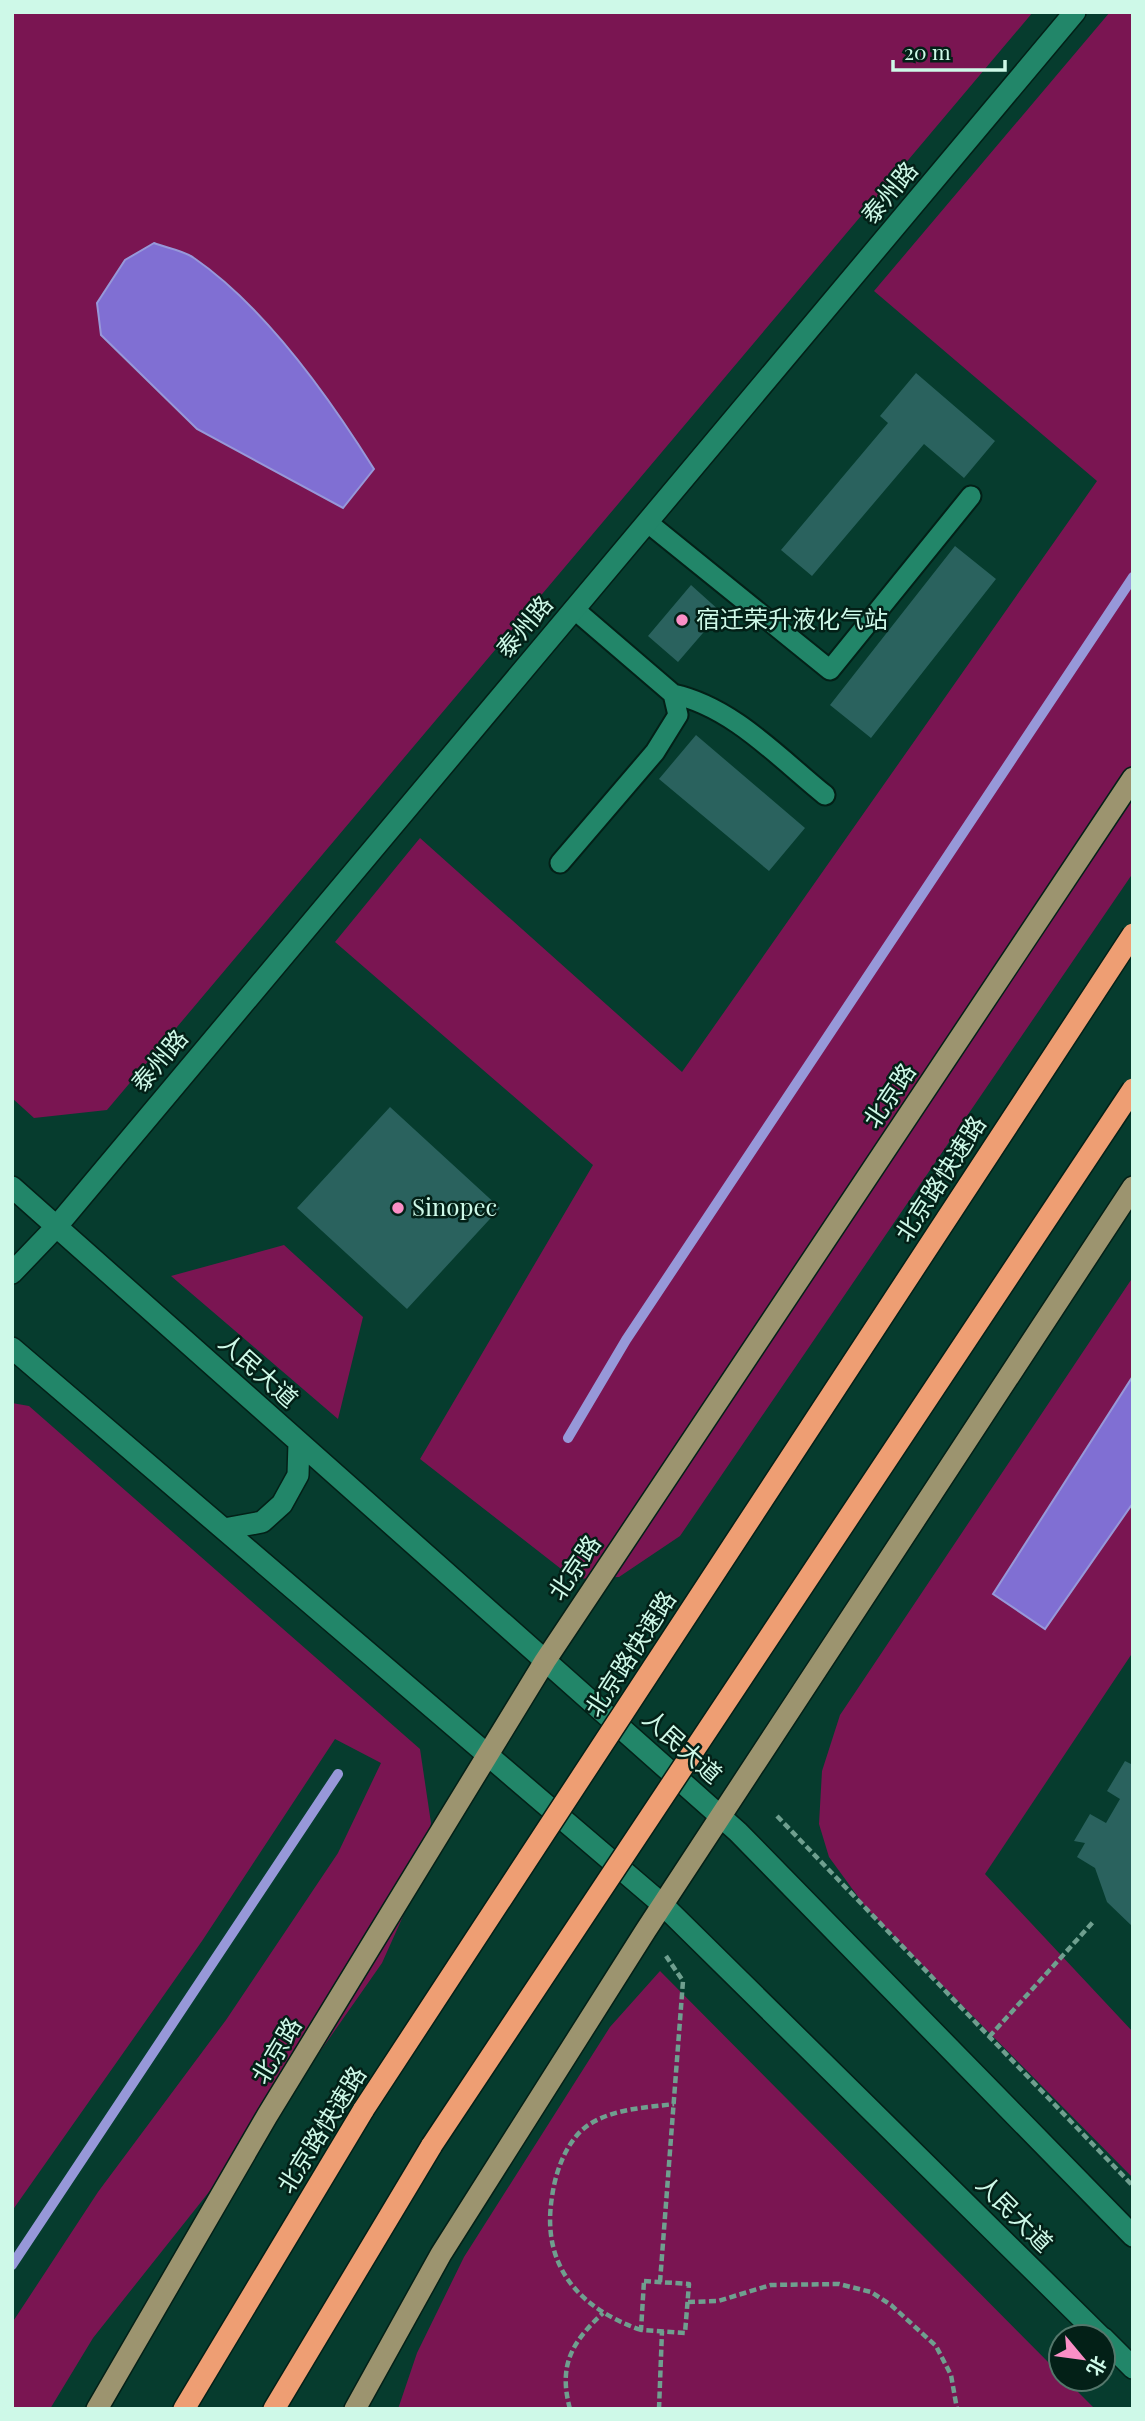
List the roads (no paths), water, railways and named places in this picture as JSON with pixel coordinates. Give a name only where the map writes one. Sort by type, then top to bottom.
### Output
[{"type":"highway","name":"北京路快速路","points":[[184,2409],[364,2109],[1133,934]]},
{"type":"highway","points":[[274,2409],[432,2145],[1133,1089]]},
{"type":"main road","name":"泰州路","points":[[12,1273],[57,1226],[1075,12]]},
{"type":"main road","name":"北京路","points":[[97,2409],[267,2116],[545,1661],[1133,778]]},
{"type":"main road","name":"人民大道","points":[[12,1187],[721,1817],[1133,2236]]},
{"type":"main road","points":[[355,2409],[441,2254],[663,1905],[1133,1187]]},
{"type":"main road","name":"人民大道","points":[[12,1348],[663,1905],[1087,2323]]},
{"type":"main road","points":[[224,1530],[262,1522],[282,1504],[298,1475],[299,1442]]},
{"type":"main road","name":"人民大道","points":[[1117,2353],[1133,2368]]},
{"type":"lane","points":[[648,522],[830,670],[971,496]]},
{"type":"lane","points":[[574,609],[673,694],[696,699],[722,711],[825,795]]},
{"type":"lane","points":[[560,863],[655,752],[678,715],[673,694]]},
{"type":"waterway","points":[[568,1438],[626,1340],[1133,577]]},
{"type":"waterway","points":[[12,2265],[338,1774]]},
{"type":"place","name":"宿迁荣升液化气站","points":[[682,620]]},
{"type":"place","name":"Sinopec","points":[[398,1208]]}]
